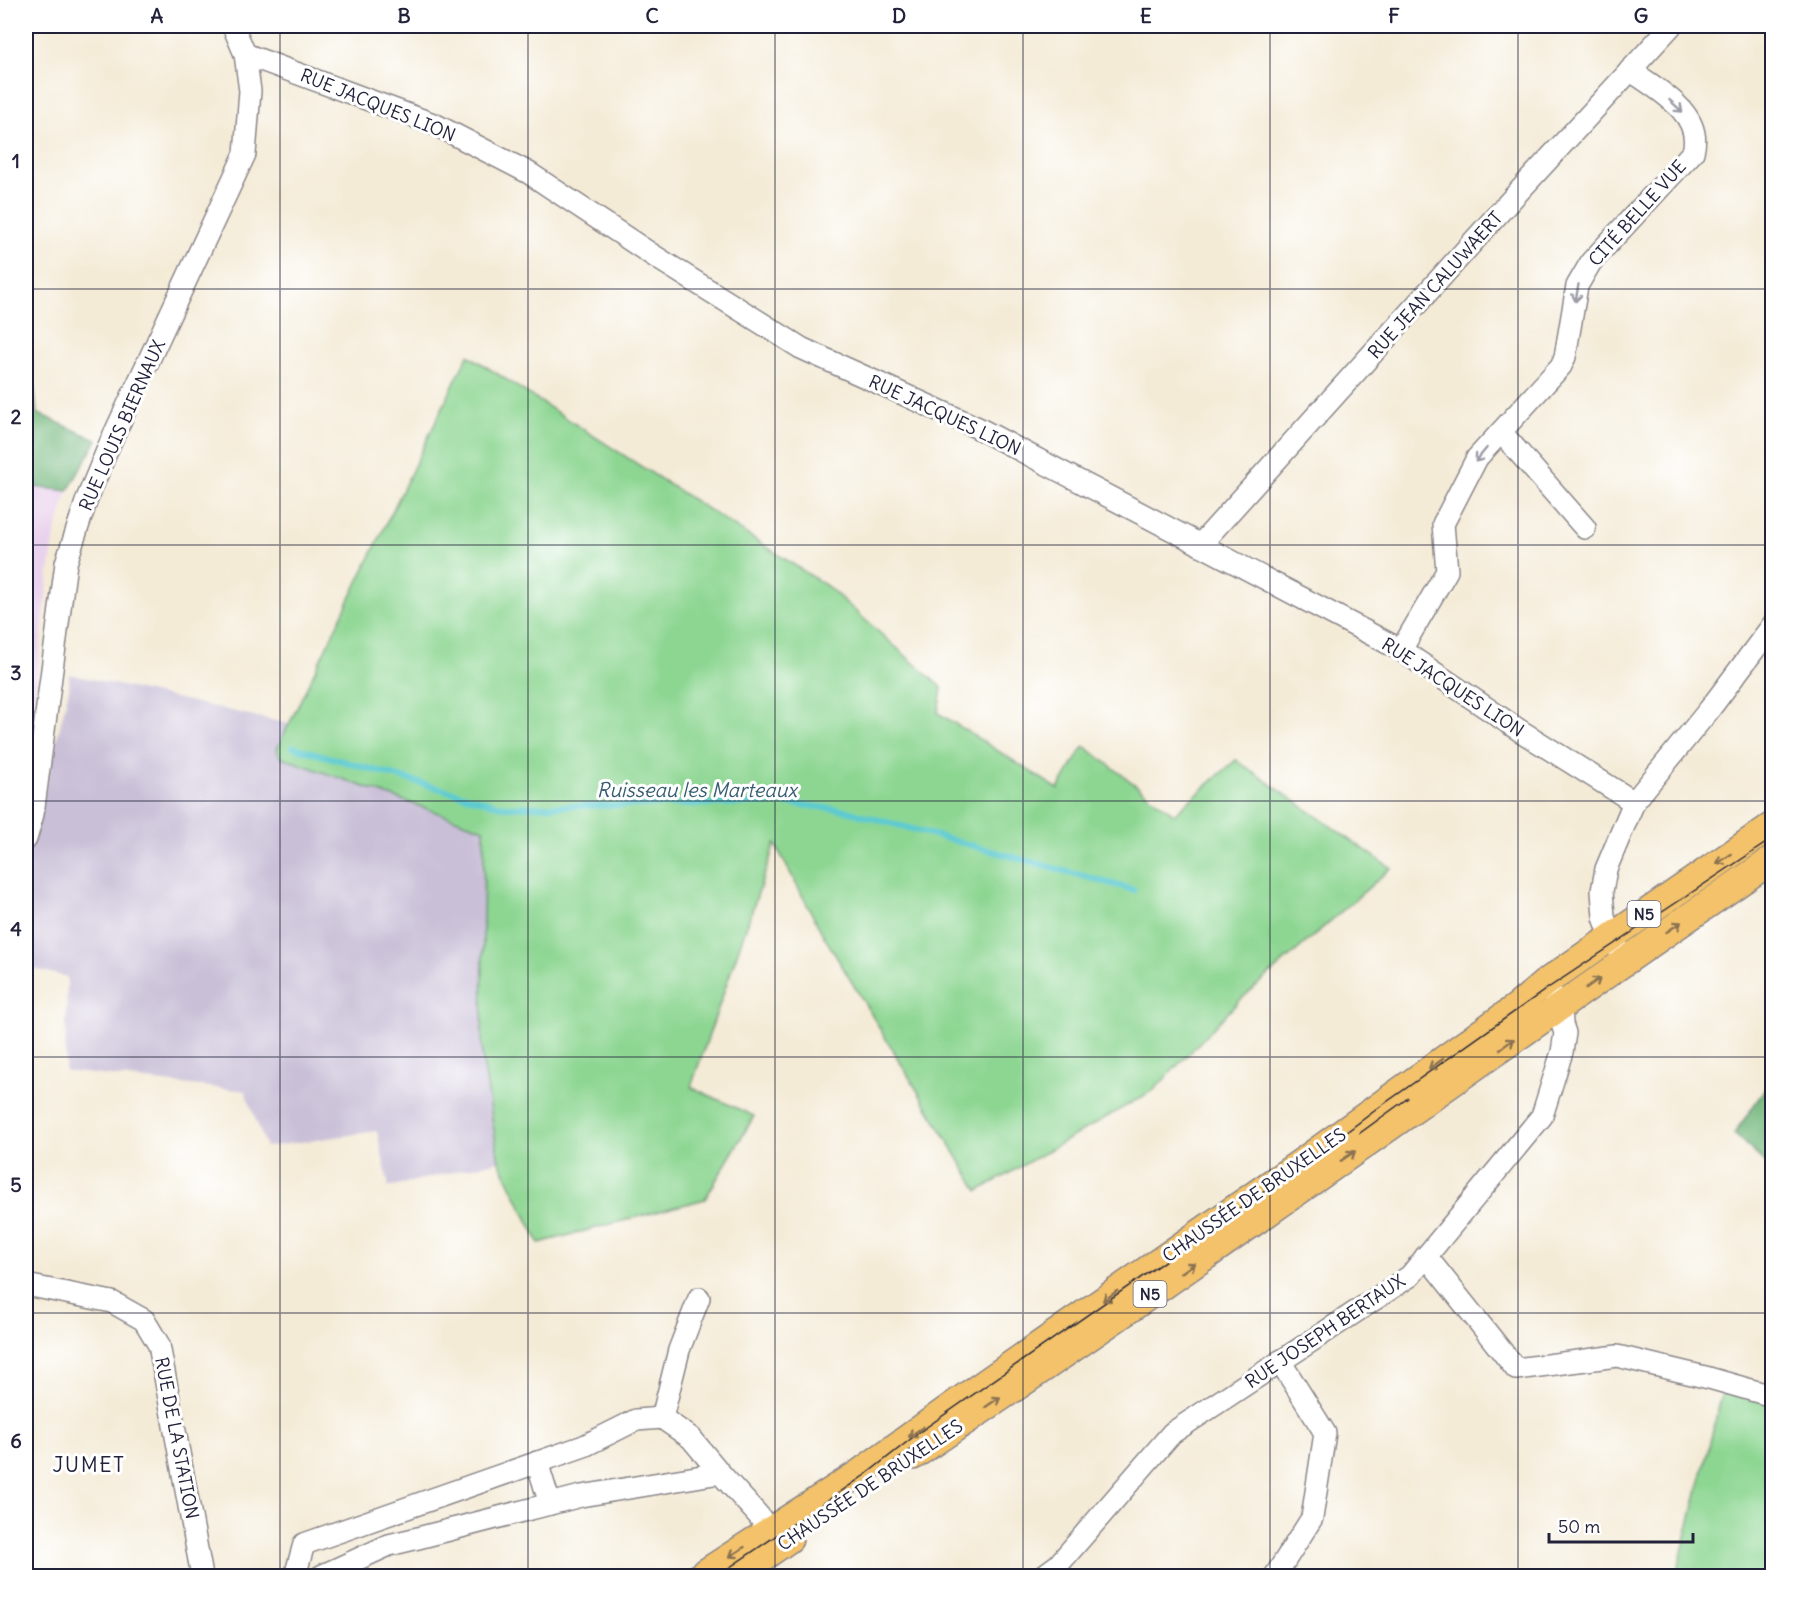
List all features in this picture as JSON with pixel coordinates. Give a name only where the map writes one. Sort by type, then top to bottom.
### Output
[{"type":"main road","name":"CHAUSSÉE DE BRUXELLES","points":[[700,1576],[854,1478],[958,1402],[1306,1159],[1518,1006],[1545,983],[1773,826]]},
{"type":"main road","name":"CHAUSSÉE DE BRUXELLES","points":[[736,1576],[1137,1304],[1626,960],[1773,860]]},
{"type":"street","name":"RUE LOUIS BIERNAUX","points":[[26,839],[33,814],[66,563],[87,499],[111,441],[245,154],[250,91],[245,54],[233,26]]},
{"type":"street","name":"RUE JEAN CALUWAERT","points":[[1200,545],[1671,26]]},
{"type":"street","name":"RUE JACQUES LION","points":[[245,54],[436,125],[529,173],[651,254],[801,348],[978,428],[1401,650],[1519,730],[1634,802]]},
{"type":"street","name":"CITÉ BELLE VUE","points":[[1401,650],[1448,571],[1443,524],[1477,458],[1561,366],[1573,320],[1577,286],[1591,262],[1693,152],[1695,131],[1688,118],[1668,99],[1630,70]]},
{"type":"street","points":[[1501,432],[1585,528]]},
{"type":"street","points":[[1626,960],[1612,937],[1604,916],[1602,891],[1606,869],[1634,802],[1709,710],[1773,626]]},
{"type":"street","name":"RUE JOSEPH BERTAUX","points":[[1043,1576],[1058,1564],[1172,1433],[1410,1276],[1542,1116],[1562,1052],[1565,1033],[1561,1006],[1545,983]]},
{"type":"street","points":[[1426,1256],[1516,1369],[1617,1356],[1773,1396]]},
{"type":"street","name":"RUE DE LA STATION","points":[[26,1283],[112,1302],[144,1320],[159,1345],[202,1576]]},
{"type":"street","points":[[662,1418],[679,1350],[699,1298]]},
{"type":"street","points":[[1275,1576],[1312,1518],[1326,1433],[1280,1361]]},
{"type":"street","points":[[295,1576],[304,1544],[584,1446],[636,1420],[662,1418],[691,1438],[759,1516],[769,1531]]},
{"type":"street","points":[[537,1462],[550,1504]]},
{"type":"street","points":[[321,1576],[389,1545],[581,1496],[720,1473]]},
{"type":"street","points":[[408,1507],[418,1538]]},
{"type":"shaded area","points":[[26,486],[68,491],[56,530],[49,572],[26,769]]},
{"type":"shaded area","points":[[69,674],[289,724],[277,749],[484,829],[482,1054],[499,1161],[389,1187],[377,1131],[266,1147],[245,1091],[65,1071],[67,977],[26,967],[26,865],[69,689]]},
{"type":"green space","points":[[26,314],[37,413],[97,440],[68,491],[26,486]]},
{"type":"green space","points":[[468,355],[827,586],[942,688],[938,713],[1058,789],[1084,746],[1174,814],[1236,760],[1391,868],[1239,1001],[1154,1090],[978,1191],[822,933],[775,844],[691,1087],[754,1116],[705,1199],[539,1243],[499,1161],[482,1054],[484,829],[280,757],[277,749]]},
{"type":"green space","points":[[1772,1079],[1772,1169],[1734,1134]]},
{"type":"green space","points":[[1725,1383],[1772,1394],[1772,1576],[1676,1576]]},
{"type":"waterway","name":"Ruisseau les Marteaux","points":[[293,747],[505,807],[785,803],[843,810],[1134,890]]},
{"type":"tram line","points":[[717,1576],[865,1475],[921,1431],[1308,1161],[1381,1106],[1548,988],[1772,839]]},
{"type":"tram line","points":[[1360,1133],[1408,1098]]},
{"type":"tram line","points":[[883,1471],[921,1442]]},
{"type":"district","name":"JUMET","points":[[89,1464]]}]
